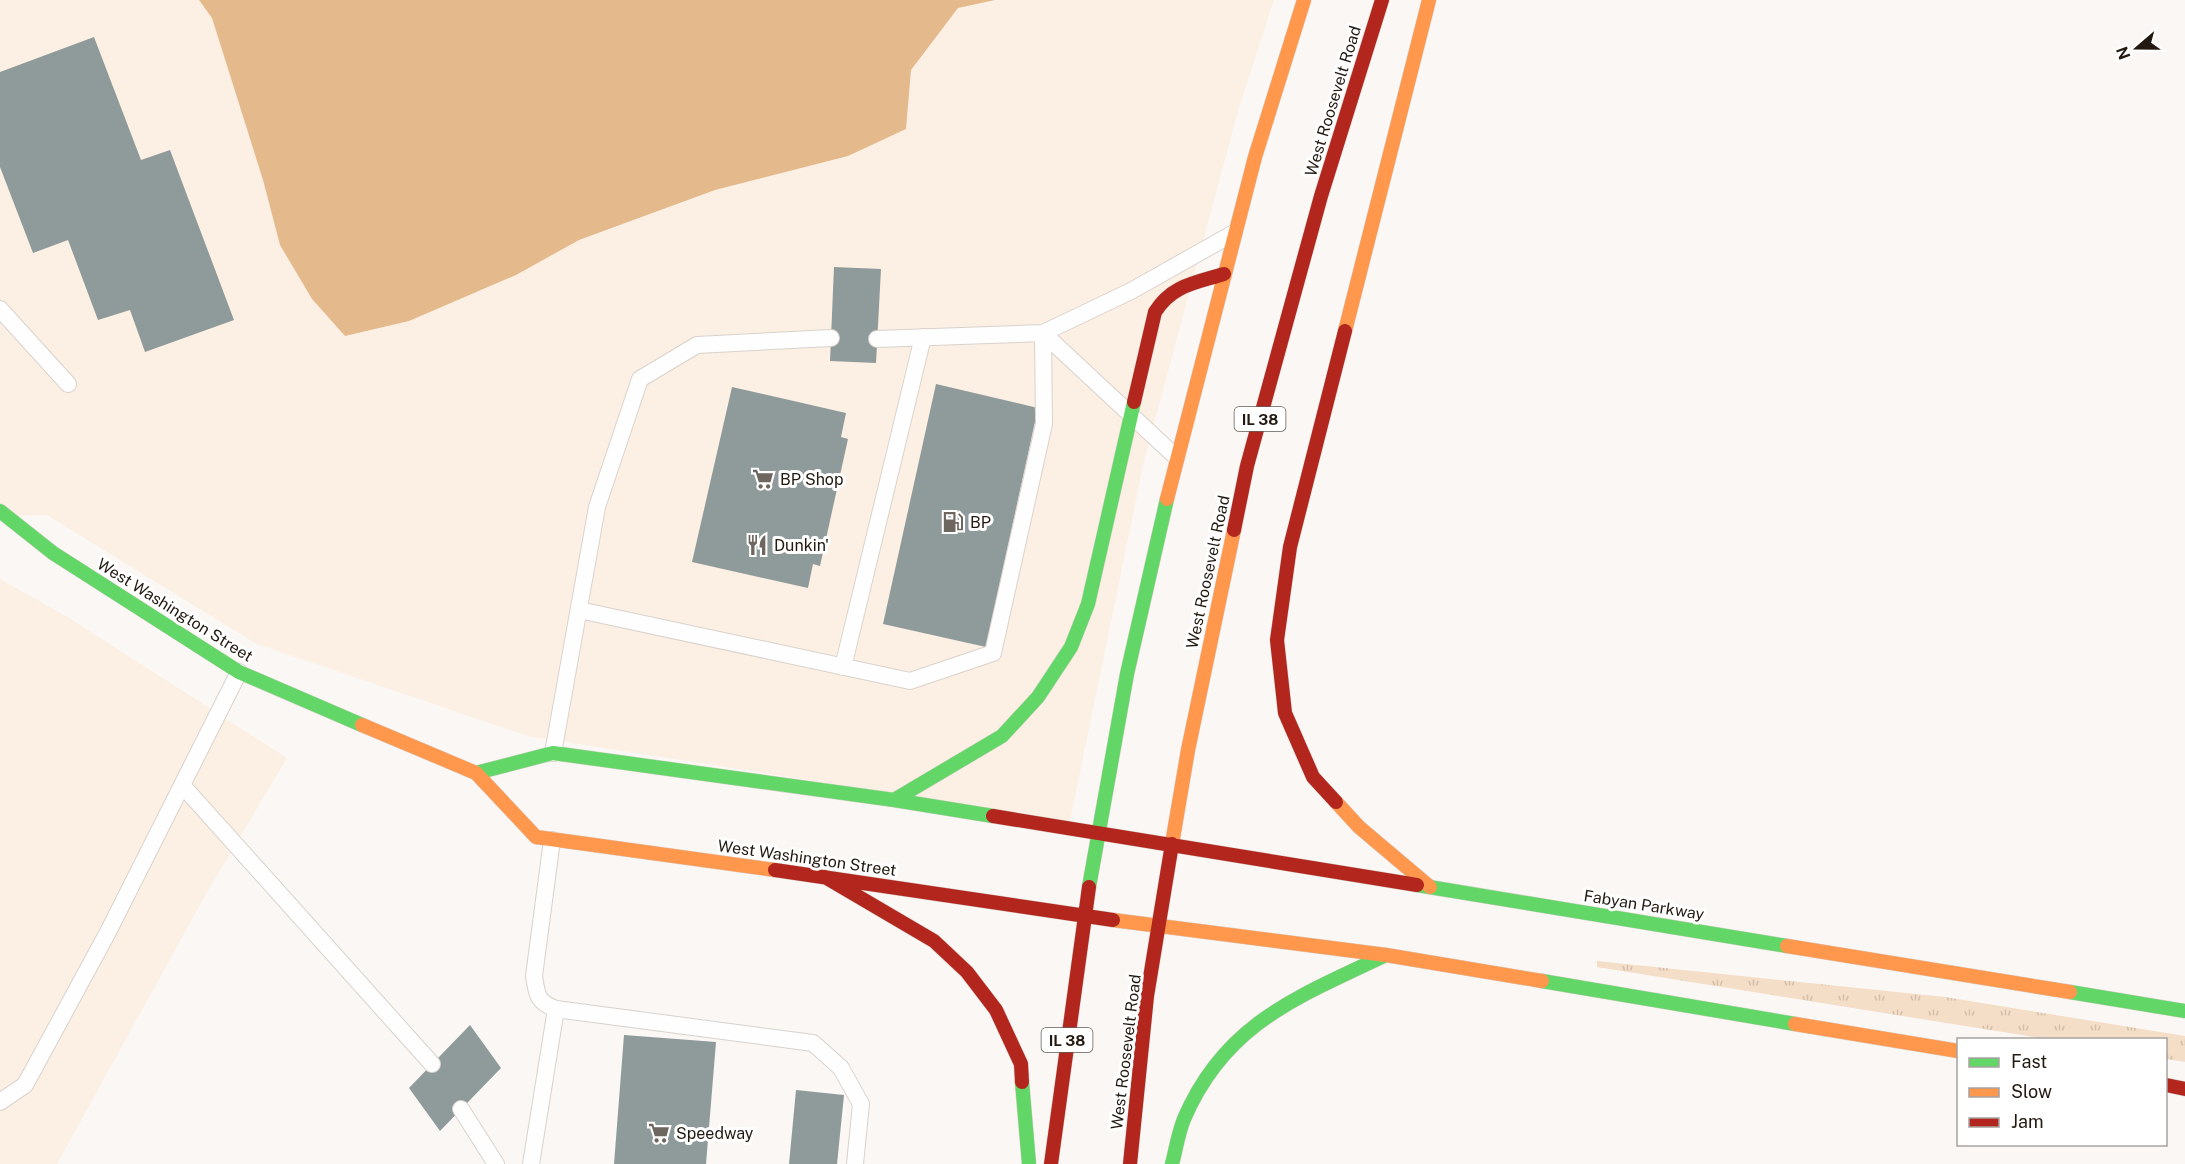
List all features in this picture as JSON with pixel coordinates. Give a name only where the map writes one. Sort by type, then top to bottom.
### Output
[{"type":"main road","name":"IL 38","points":[[1051,1164],[1084,916],[1127,676],[1176,457],[1279,72],[1304,0]]},
{"type":"main road","name":"West Roosevelt Road","points":[[1130,1164],[1147,996],[1190,738],[1247,466],[1321,196],[1382,0]]},
{"type":"main road","points":[[1429,0],[1290,547],[1276,640],[1285,712],[1313,777],[1359,827],[1430,887]]},
{"type":"main road","points":[[894,800],[1002,736],[1038,697],[1071,647],[1088,604],[1155,312],[1163,299],[1177,289],[1224,274]]},
{"type":"main road","name":"West Washington Street","points":[[0,512],[53,553],[239,672],[476,773],[536,837],[1160,927]]},
{"type":"main road","points":[[476,773],[553,753],[894,800],[1097,834]]},
{"type":"main road","name":"Fabyan Parkway","points":[[1097,834],[2185,1011]]},
{"type":"main road","points":[[825,877],[934,941],[966,972],[996,1010],[1021,1064],[1029,1164]]},
{"type":"main road","points":[[1160,927],[1386,955],[1957,1051]]},
{"type":"main road","points":[[1172,1164],[1184,1121],[1203,1084],[1233,1044],[1258,1021],[1301,996],[1386,955]]},
{"type":"main road","points":[[2167,1085],[2185,1089]]},
{"type":"lane","points":[[877,339],[1042,333],[1131,291],[1235,232]]},
{"type":"lane","points":[[0,309],[68,384]]},
{"type":"lane","points":[[1042,333],[1176,457]]},
{"type":"lane","points":[[579,610],[910,681],[993,653],[1044,424],[1042,333]]},
{"type":"lane","points":[[843,667],[923,337]]},
{"type":"lane","points":[[553,753],[597,507],[640,379],[697,345],[831,338]]},
{"type":"lane","points":[[0,1102],[25,1085],[108,932],[239,672]]},
{"type":"lane","points":[[182,785],[432,1064]]},
{"type":"lane","points":[[552,840],[534,976],[536,993],[544,1005],[556,1009],[813,1043],[841,1068],[861,1104],[855,1164]]},
{"type":"lane","points":[[531,1164],[556,1009]]},
{"type":"lane","points":[[461,1109],[496,1164]]},
{"type":"shaded area","points":[[0,0],[1274,0],[1238,111],[1144,461],[1070,821],[528,736],[257,644],[47,515],[0,516]]},
{"type":"shaded area","points":[[199,0],[995,0],[958,8],[911,70],[906,129],[848,156],[715,190],[579,240],[516,275],[409,321],[345,336],[312,299],[280,245],[263,180],[212,18]]},
{"type":"shaded area","points":[[0,579],[66,616],[287,758],[206,894],[57,1164],[0,1164]]},
{"type":"green space","points":[[1597,961],[1945,997],[2185,1036],[2185,1062],[2167,1059],[2167,1038],[2040,1038],[1597,967]]},
{"type":"building","points":[[94,37],[141,160],[170,150],[234,320],[145,352],[130,310],[98,320],[68,240],[33,253],[0,167],[0,72]]},
{"type":"building","points":[[834,267],[881,269],[876,363],[830,361]]},
{"type":"building","points":[[936,384],[1038,408],[986,647],[883,624]]},
{"type":"building","points":[[732,387],[846,413],[841,437],[848,439],[820,566],[813,564],[808,588],[692,562]]},
{"type":"building","points":[[470,1025],[501,1068],[440,1131],[409,1088]]},
{"type":"building","points":[[624,1035],[716,1042],[706,1164],[614,1164]]},
{"type":"building","points":[[796,1090],[844,1095],[837,1164],[789,1164]]},
{"type":"traffic: fast","points":[[894,800],[1002,736],[1038,697],[1071,647],[1088,604],[1134,402]]},
{"type":"traffic: fast","points":[[1089,887],[1127,674],[1167,499]]},
{"type":"traffic: fast","points":[[0,511],[53,553],[239,672],[362,725]]},
{"type":"traffic: fast","points":[[476,773],[553,753],[894,800],[993,816]]},
{"type":"traffic: fast","points":[[1417,885],[1787,946]]},
{"type":"traffic: fast","points":[[1172,1164],[1184,1119],[1201,1086],[1220,1059],[1243,1036],[1294,1000],[1386,955]]},
{"type":"traffic: fast","points":[[1542,981],[1795,1024]]},
{"type":"traffic: fast","points":[[2070,992],[2185,1011]]},
{"type":"traffic: fast","points":[[1022,1082],[1029,1164]]},
{"type":"traffic: slow","points":[[1167,499],[1255,157],[1304,0]]},
{"type":"traffic: slow","points":[[1345,331],[1429,0]]},
{"type":"traffic: slow","points":[[1172,844],[1188,750],[1234,530]]},
{"type":"traffic: slow","points":[[362,725],[476,773],[536,837],[775,870]]},
{"type":"traffic: slow","points":[[1336,802],[1359,827],[1430,887]]},
{"type":"traffic: slow","points":[[1113,920],[1386,955],[1542,981]]},
{"type":"traffic: slow","points":[[1787,946],[2070,992]]},
{"type":"traffic: slow","points":[[1795,1024],[1957,1051]]},
{"type":"traffic: jam","points":[[1234,530],[1247,466],[1321,196],[1382,0]]},
{"type":"traffic: jam","points":[[1134,402],[1155,312],[1177,290],[1224,274]]},
{"type":"traffic: jam","points":[[1336,802],[1313,777],[1285,713],[1277,640],[1290,547],[1345,331]]},
{"type":"traffic: jam","points":[[993,816],[1417,885]]},
{"type":"traffic: jam","points":[[1130,1164],[1147,996],[1172,844]]},
{"type":"traffic: jam","points":[[775,870],[1113,920]]},
{"type":"traffic: jam","points":[[825,877],[934,941],[967,972],[996,1010],[1021,1064],[1022,1082]]},
{"type":"traffic: jam","points":[[1051,1164],[1089,887]]},
{"type":"traffic: jam","points":[[2167,1085],[2185,1089]]},
{"type":"place","name":"BP Shop","points":[[763,479]]},
{"type":"place","name":"BP","points":[[953,522]]},
{"type":"place","name":"Dunkin'","points":[[757,545]]},
{"type":"place","name":"Speedway","points":[[659,1133]]}]
